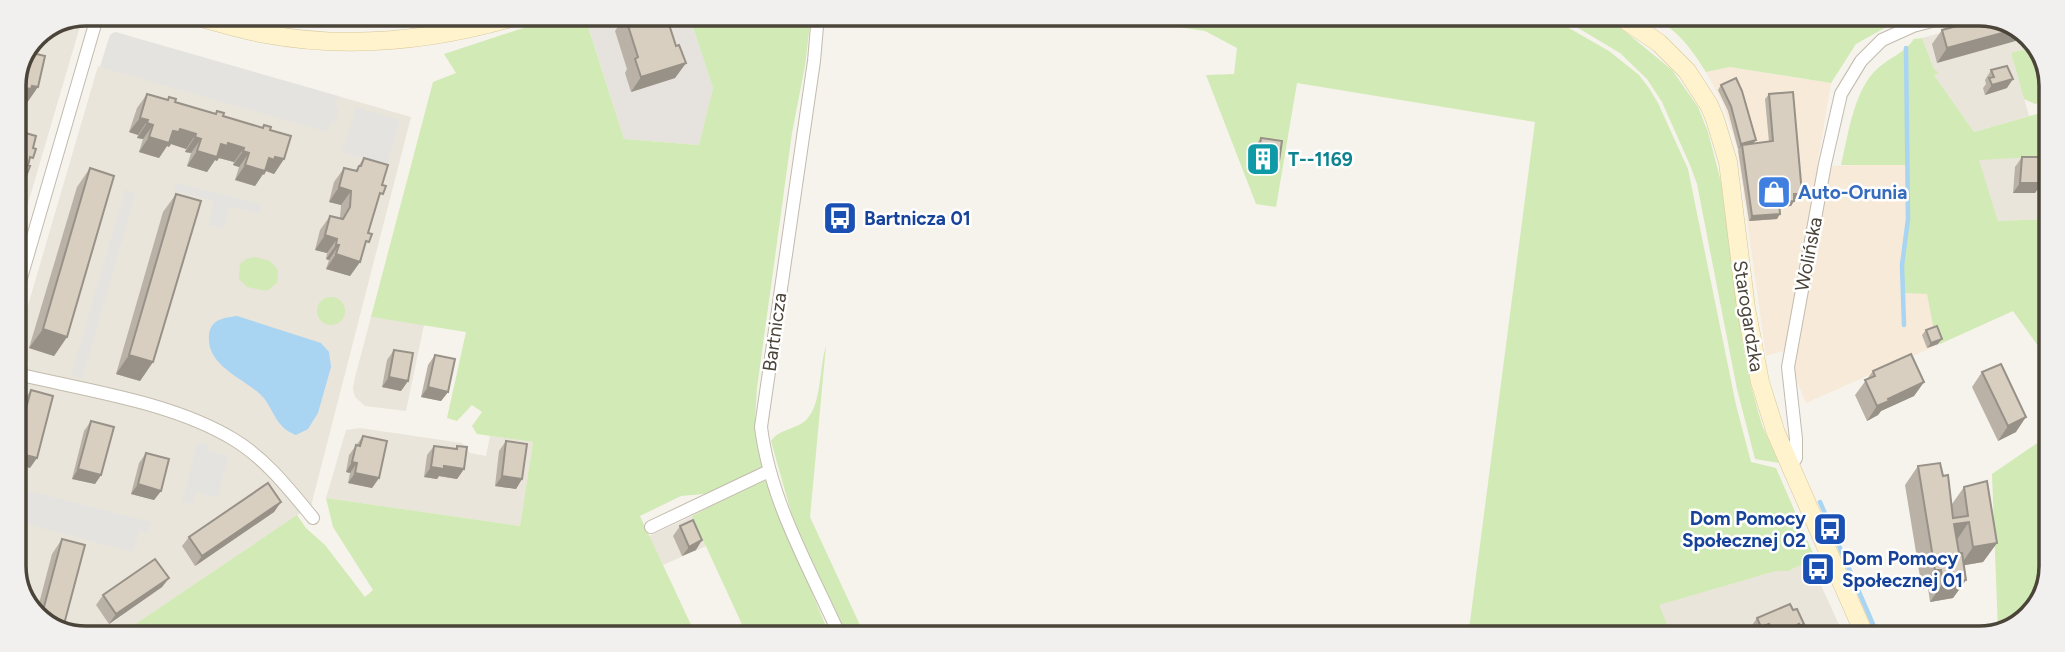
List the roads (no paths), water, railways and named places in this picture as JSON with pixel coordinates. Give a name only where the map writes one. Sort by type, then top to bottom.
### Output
[{"type":"main road","points":[[234,26],[266,34],[318,40],[378,41],[436,36],[483,26]]},
{"type":"main road","name":"Starogardzka","points":[[1634,26],[1659,43],[1687,71],[1715,119],[1728,162],[1746,308],[1760,382],[1790,467],[1861,626]]},
{"type":"street","points":[[26,261],[94,26]]},
{"type":"street","name":"Bartnicza","points":[[817,26],[761,427],[769,471],[789,524],[835,626]]},
{"type":"street","name":"Wolińska","points":[[1790,467],[1796,458],[1796,439],[1788,367],[1825,164],[1841,94],[1861,61],[1882,40],[1913,26]]},
{"type":"street","points":[[26,376],[153,406],[182,415],[234,439],[269,466],[313,518]]},
{"type":"street","points":[[652,527],[769,471]]},
{"type":"water","points":[[237,316],[321,343],[329,352],[331,367],[318,413],[308,429],[296,435],[285,429],[260,394],[226,369],[213,354],[209,335],[212,326],[215,322]]},
{"type":"waterway","points":[[1904,325],[1902,265],[1908,219],[1906,48]]},
{"type":"waterway","points":[[1820,502],[1874,626]]},
{"type":"place","name":"T--1169","points":[[1263,159]]},
{"type":"place","name":"Auto-Orunia","points":[[1774,192]]},
{"type":"place","name":"Bartnicza 01","points":[[840,218]]},
{"type":"place","name":"Dom Pomocy Społecznej 02","points":[[1830,529]]},
{"type":"place","name":"Dom Pomocy Społecznej 01","points":[[1818,569]]}]
